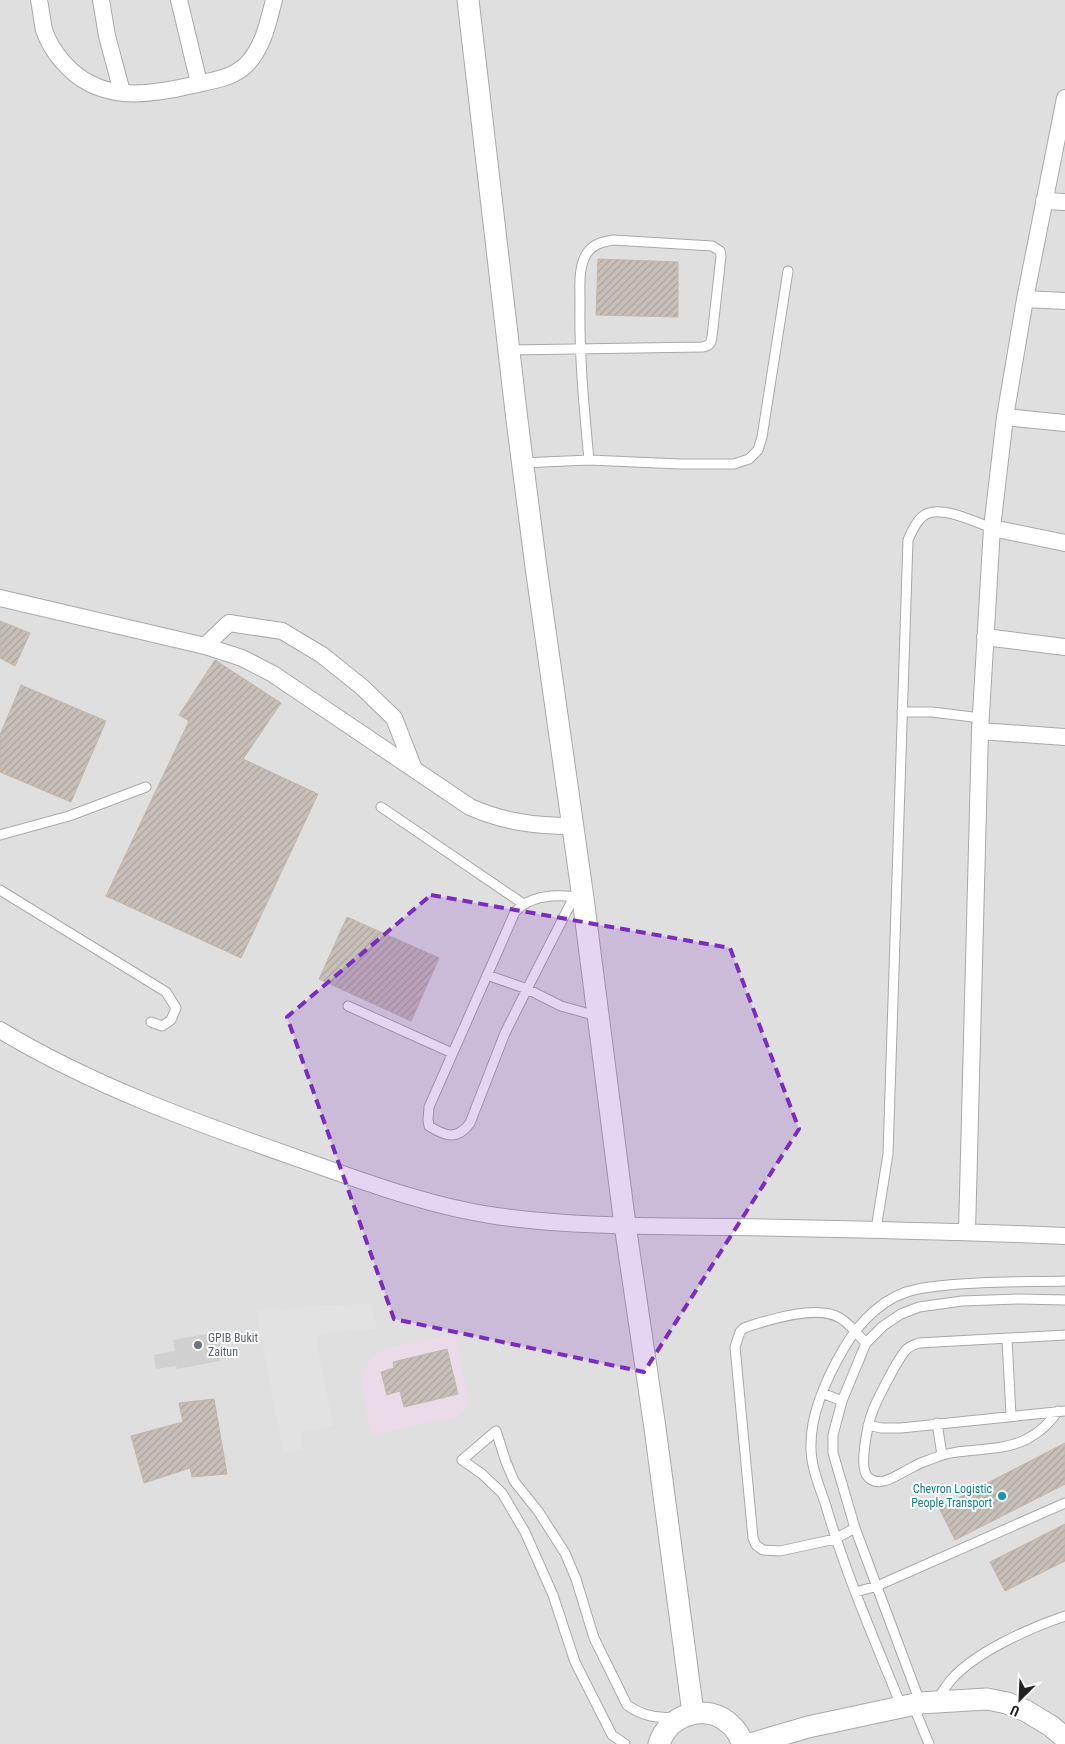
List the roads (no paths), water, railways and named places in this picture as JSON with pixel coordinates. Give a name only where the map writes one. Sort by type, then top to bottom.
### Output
[{"type":"street","points":[[39,0],[44,31],[54,52],[67,67],[84,81],[105,90],[154,94],[219,80],[236,73],[248,63],[257,51],[264,35],[274,0]]},
{"type":"street","points":[[101,0],[107,36],[122,92]]},
{"type":"street","points":[[179,0],[199,83]]},
{"type":"street","points":[[468,0],[522,463],[572,826],[578,898],[597,1016],[624,1225],[655,1428],[688,1715]]},
{"type":"street","points":[[967,1232],[981,725],[992,528],[1005,417],[1025,299],[1064,106]]},
{"type":"street","points":[[1044,201],[1065,202]]},
{"type":"street","points":[[1025,299],[1065,301]]},
{"type":"street","points":[[1005,417],[1065,423]]},
{"type":"street","points":[[992,528],[1065,543]]},
{"type":"street","points":[[0,598],[205,646],[242,658],[273,674],[470,807],[489,815],[512,821],[541,826],[572,826]]},
{"type":"street","points":[[205,646],[229,623],[282,631],[322,655],[362,687],[394,718],[414,769]]},
{"type":"street","points":[[985,637],[1065,647]]},
{"type":"street","points":[[981,725],[1065,737]]},
{"type":"street","points":[[0,1030],[23,1044],[86,1075],[168,1111],[396,1193],[435,1205],[523,1220],[624,1225],[876,1229],[1065,1235]]},
{"type":"street","points":[[750,1744],[825,1724],[918,1704],[987,1699],[1007,1703],[1026,1711],[1051,1726],[1065,1738]]},
{"type":"street","points":[[659,1744],[661,1736],[670,1724],[688,1715],[706,1713],[719,1717],[730,1724],[739,1734],[744,1744]]},
{"type":"lane","points":[[510,350],[579,348],[708,346],[711,343],[713,328],[720,251],[712,246],[613,240],[600,242],[593,246],[586,254],[580,274],[579,348],[589,460]]},
{"type":"lane","points":[[522,463],[589,460],[734,464],[749,459],[758,450],[762,438],[788,271]]},
{"type":"lane","points":[[876,1229],[888,1154],[908,540],[915,525],[926,514],[941,512],[957,515],[992,528]]},
{"type":"lane","points":[[902,712],[932,712],[981,725]]},
{"type":"lane","points":[[0,835],[69,816],[146,787]]},
{"type":"lane","points":[[381,807],[522,904]]},
{"type":"lane","points":[[0,890],[166,992],[176,1008],[171,1020],[162,1026],[151,1022]]},
{"type":"lane","points":[[549,896],[578,898],[505,1033],[470,1123],[458,1135],[451,1136],[440,1133],[429,1126],[429,1107],[514,912],[522,904],[549,896]]},
{"type":"lane","points":[[487,975],[527,990],[561,1006],[597,1016]]},
{"type":"lane","points":[[348,1006],[452,1053]]},
{"type":"lane","points":[[918,1704],[856,1592],[835,1539],[811,1449],[813,1427],[822,1393],[854,1331],[868,1315],[895,1297],[917,1289],[973,1283],[1065,1281]]},
{"type":"lane","points":[[929,1744],[918,1704],[855,1528],[833,1453],[833,1435],[842,1400],[866,1343],[883,1326],[901,1314],[919,1306],[962,1301],[1065,1300]]},
{"type":"lane","points":[[855,1528],[835,1539],[773,1552],[763,1550],[756,1545],[753,1538],[735,1347],[740,1332],[744,1328],[784,1316],[822,1312],[840,1317],[866,1343]]},
{"type":"lane","points":[[1062,1411],[1043,1429],[1026,1440],[1004,1446],[942,1455],[884,1481],[868,1478],[863,1470],[868,1424],[873,1410],[899,1361],[906,1350],[912,1345],[919,1343],[1065,1335]]},
{"type":"lane","points":[[1007,1339],[1011,1415]]},
{"type":"lane","points":[[822,1393],[842,1400]]},
{"type":"lane","points":[[868,1424],[881,1428],[901,1428],[1062,1411]]},
{"type":"lane","points":[[937,1423],[942,1455]]},
{"type":"lane","points":[[625,1744],[612,1735],[579,1670],[553,1595],[525,1532],[502,1493],[482,1474],[462,1460],[496,1431],[514,1481],[538,1511],[565,1553],[576,1579],[594,1638],[627,1705],[633,1710],[652,1718],[688,1715]]},
{"type":"lane","points":[[502,1493],[514,1481]]},
{"type":"lane","points":[[856,1592],[877,1586],[1065,1503]]},
{"type":"lane","points":[[918,1704],[977,1658],[1031,1630],[1065,1616]]},
{"type":"place","name":"GPIB Bukit Zaitun","points":[[198,1345]]},
{"type":"place","name":"Chevron Logistic People Transport","points":[[1002,1496]]}]
